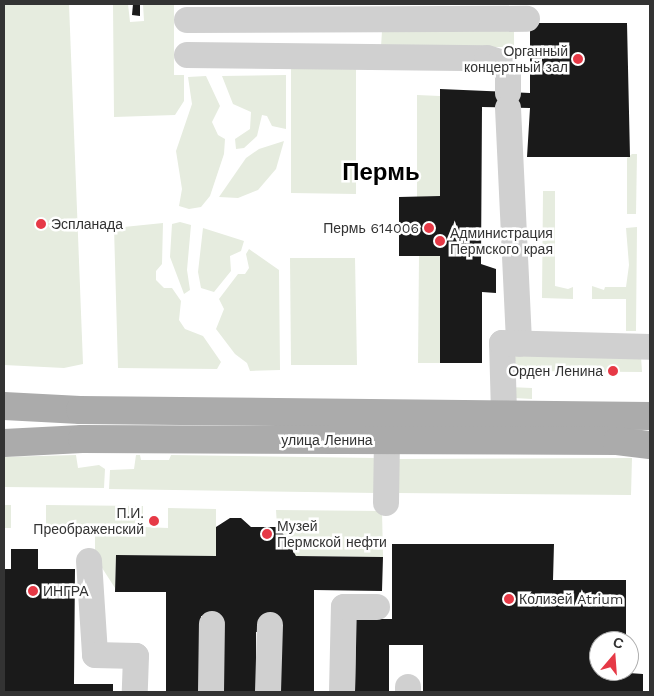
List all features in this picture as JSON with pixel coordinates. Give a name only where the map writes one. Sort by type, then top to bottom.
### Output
[{"type":"main road","name":"улица Ленина","points":[[4,406],[80,410],[650,416]]},
{"type":"main road","name":"улица Ленина","points":[[4,443],[82,439],[617,441],[650,445]]},
{"type":"lane","points":[[187,20],[527,20]]},
{"type":"lane","points":[[265,20],[266,55]]},
{"type":"lane","points":[[187,55],[487,58],[500,62],[508,74],[519,344]]},
{"type":"lane","points":[[504,413],[502,344],[650,347]]},
{"type":"lane","points":[[386,440],[386,502]]},
{"type":"lane","points":[[89,561],[95,655],[136,656],[136,692]]},
{"type":"lane","points":[[342,692],[344,607],[377,607]]},
{"type":"lane","points":[[211,692],[212,624]]},
{"type":"lane","points":[[268,692],[270,624]]},
{"type":"shaded area","name":"Эспланада","points":[[4,4],[69,4],[83,364],[64,368],[4,365]]},
{"type":"shaded area","points":[[113,4],[128,4],[130,22],[144,21],[143,4],[174,4],[174,75],[184,75],[184,101],[175,115],[114,117]]},
{"type":"shaded area","points":[[382,31],[514,31],[514,47],[381,47]]},
{"type":"shaded area","points":[[291,68],[356,68],[356,194],[291,193]]},
{"type":"shaded area","points":[[286,75],[286,129],[272,126],[267,116],[262,115],[257,136],[244,148],[236,149],[235,139],[250,129],[251,112],[233,104],[222,76]]},
{"type":"shaded area","points":[[206,76],[220,106],[212,122],[218,135],[225,139],[224,154],[210,196],[201,207],[189,209],[179,206],[182,189],[176,151],[192,104],[188,77]]},
{"type":"shaded area","points":[[417,95],[440,96],[440,196],[417,197]]},
{"type":"shaded area","points":[[284,141],[276,169],[258,190],[238,198],[219,197],[246,158],[259,149]]},
{"type":"shaded area","points":[[632,154],[637,154],[636,214],[627,214],[627,158]]},
{"type":"shaded area","points":[[543,191],[555,191],[555,286],[568,289],[573,287],[573,299],[542,298]]},
{"type":"shaded area","points":[[180,222],[191,225],[187,270],[190,290],[184,294],[170,257],[172,224]]},
{"type":"shaded area","points":[[163,223],[162,264],[156,271],[156,280],[164,288],[172,288],[181,301],[179,320],[185,329],[203,336],[221,362],[217,369],[118,368],[114,228]]},
{"type":"shaded area","points":[[637,227],[636,331],[626,331],[626,299],[592,299],[592,286],[604,290],[605,287],[626,287],[629,265],[626,228]]},
{"type":"shaded area","points":[[203,228],[244,241],[241,251],[230,256],[231,271],[214,292],[201,288],[198,272]]},
{"type":"shaded area","points":[[249,249],[279,270],[280,370],[250,371],[247,363],[235,354],[216,329],[224,309],[219,299],[238,274],[245,274],[249,268],[246,254]]},
{"type":"shaded area","points":[[419,256],[440,256],[440,363],[418,363]]},
{"type":"shaded area","points":[[290,258],[355,258],[357,365],[291,365]]},
{"type":"shaded area","points":[[508,354],[641,356],[642,372],[508,371]]},
{"type":"shaded area","points":[[509,387],[532,388],[532,399],[514,398]]},
{"type":"shaded area","points":[[76,455],[78,468],[99,465],[105,469],[104,488],[4,487],[4,457]]},
{"type":"shaded area","points":[[136,455],[140,455],[141,460],[169,460],[171,455],[376,458],[377,493],[109,489],[110,470],[134,469]]},
{"type":"shaded area","points":[[632,458],[631,495],[397,493],[398,459]]},
{"type":"shaded area","points":[[4,505],[11,505],[11,528],[4,528]]},
{"type":"shaded area","points":[[46,505],[143,506],[143,527],[168,528],[168,508],[216,509],[216,556],[116,555],[115,588],[95,557],[95,529],[46,528]]},
{"type":"shaded area","points":[[276,510],[382,511],[383,557],[296,556],[277,527]]},
{"type":"building","points":[[133,4],[140,4],[140,16],[132,15]]},
{"type":"building","points":[[530,23],[627,23],[630,157],[527,157],[530,108],[482,107],[481,264],[496,269],[496,293],[482,292],[482,363],[440,363],[440,256],[399,256],[399,197],[440,196],[440,89],[530,93]]},
{"type":"building","points":[[230,518],[241,518],[251,527],[279,527],[296,556],[383,557],[382,591],[314,590],[314,692],[280,692],[280,617],[260,617],[260,632],[256,632],[256,692],[223,692],[219,617],[201,616],[200,692],[166,692],[166,592],[115,592],[116,555],[216,556],[216,527]]},
{"type":"building","name":"Колизей Atrium","points":[[392,544],[554,544],[553,580],[626,580],[626,631],[589,631],[589,681],[639,681],[639,674],[643,674],[643,692],[423,692],[423,645],[389,645],[389,692],[355,692],[356,619],[392,619]]},
{"type":"building","points":[[11,549],[38,549],[38,569],[75,569],[74,684],[113,684],[113,692],[4,692],[4,569],[11,569]]},
{"type":"place","name":"Органный концертный зал","points":[[578,59]]},
{"type":"place","name":"Эспланада","points":[[41,224]]},
{"type":"place","name":"Пермь 614006","points":[[429,228]]},
{"type":"place","name":"Администрация Пермского края","points":[[440,241]]},
{"type":"place","name":"Орден Ленина","points":[[613,371]]},
{"type":"place","name":"П.И. Преображенский","points":[[154,521]]},
{"type":"place","name":"Музей Пермской нефти","points":[[267,534]]},
{"type":"place","name":"ИНГРА","points":[[33,591]]},
{"type":"place","name":"Колизей Atrium","points":[[509,599]]},
{"type":"district","name":"Пермь","points":[[381,173]]}]
